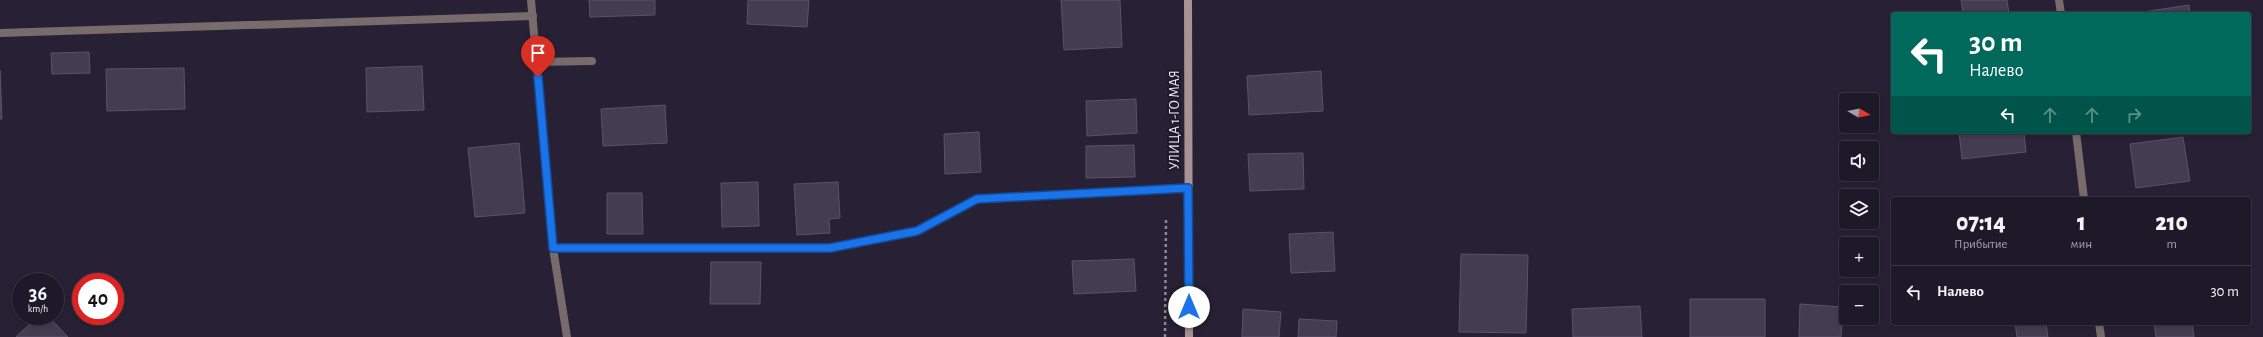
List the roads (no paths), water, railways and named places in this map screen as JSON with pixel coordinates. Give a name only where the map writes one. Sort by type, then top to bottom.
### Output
[{"type":"street","points":[[531,0],[553,248],[567,337]]},
{"type":"street","name":"УЛИЦА 1-ГО МАЯ","points":[[1188,0],[1189,337]]},
{"type":"street","points":[[2059,0],[2061,12]]},
{"type":"street","points":[[0,33],[533,16]]},
{"type":"street","points":[[537,62],[592,61]]},
{"type":"street","points":[[2076,134],[2084,197]]},
{"type":"street","points":[[553,248],[830,248],[917,231],[977,199],[1188,188]]},
{"type":"street","points":[[2099,325],[2101,337]]}]
